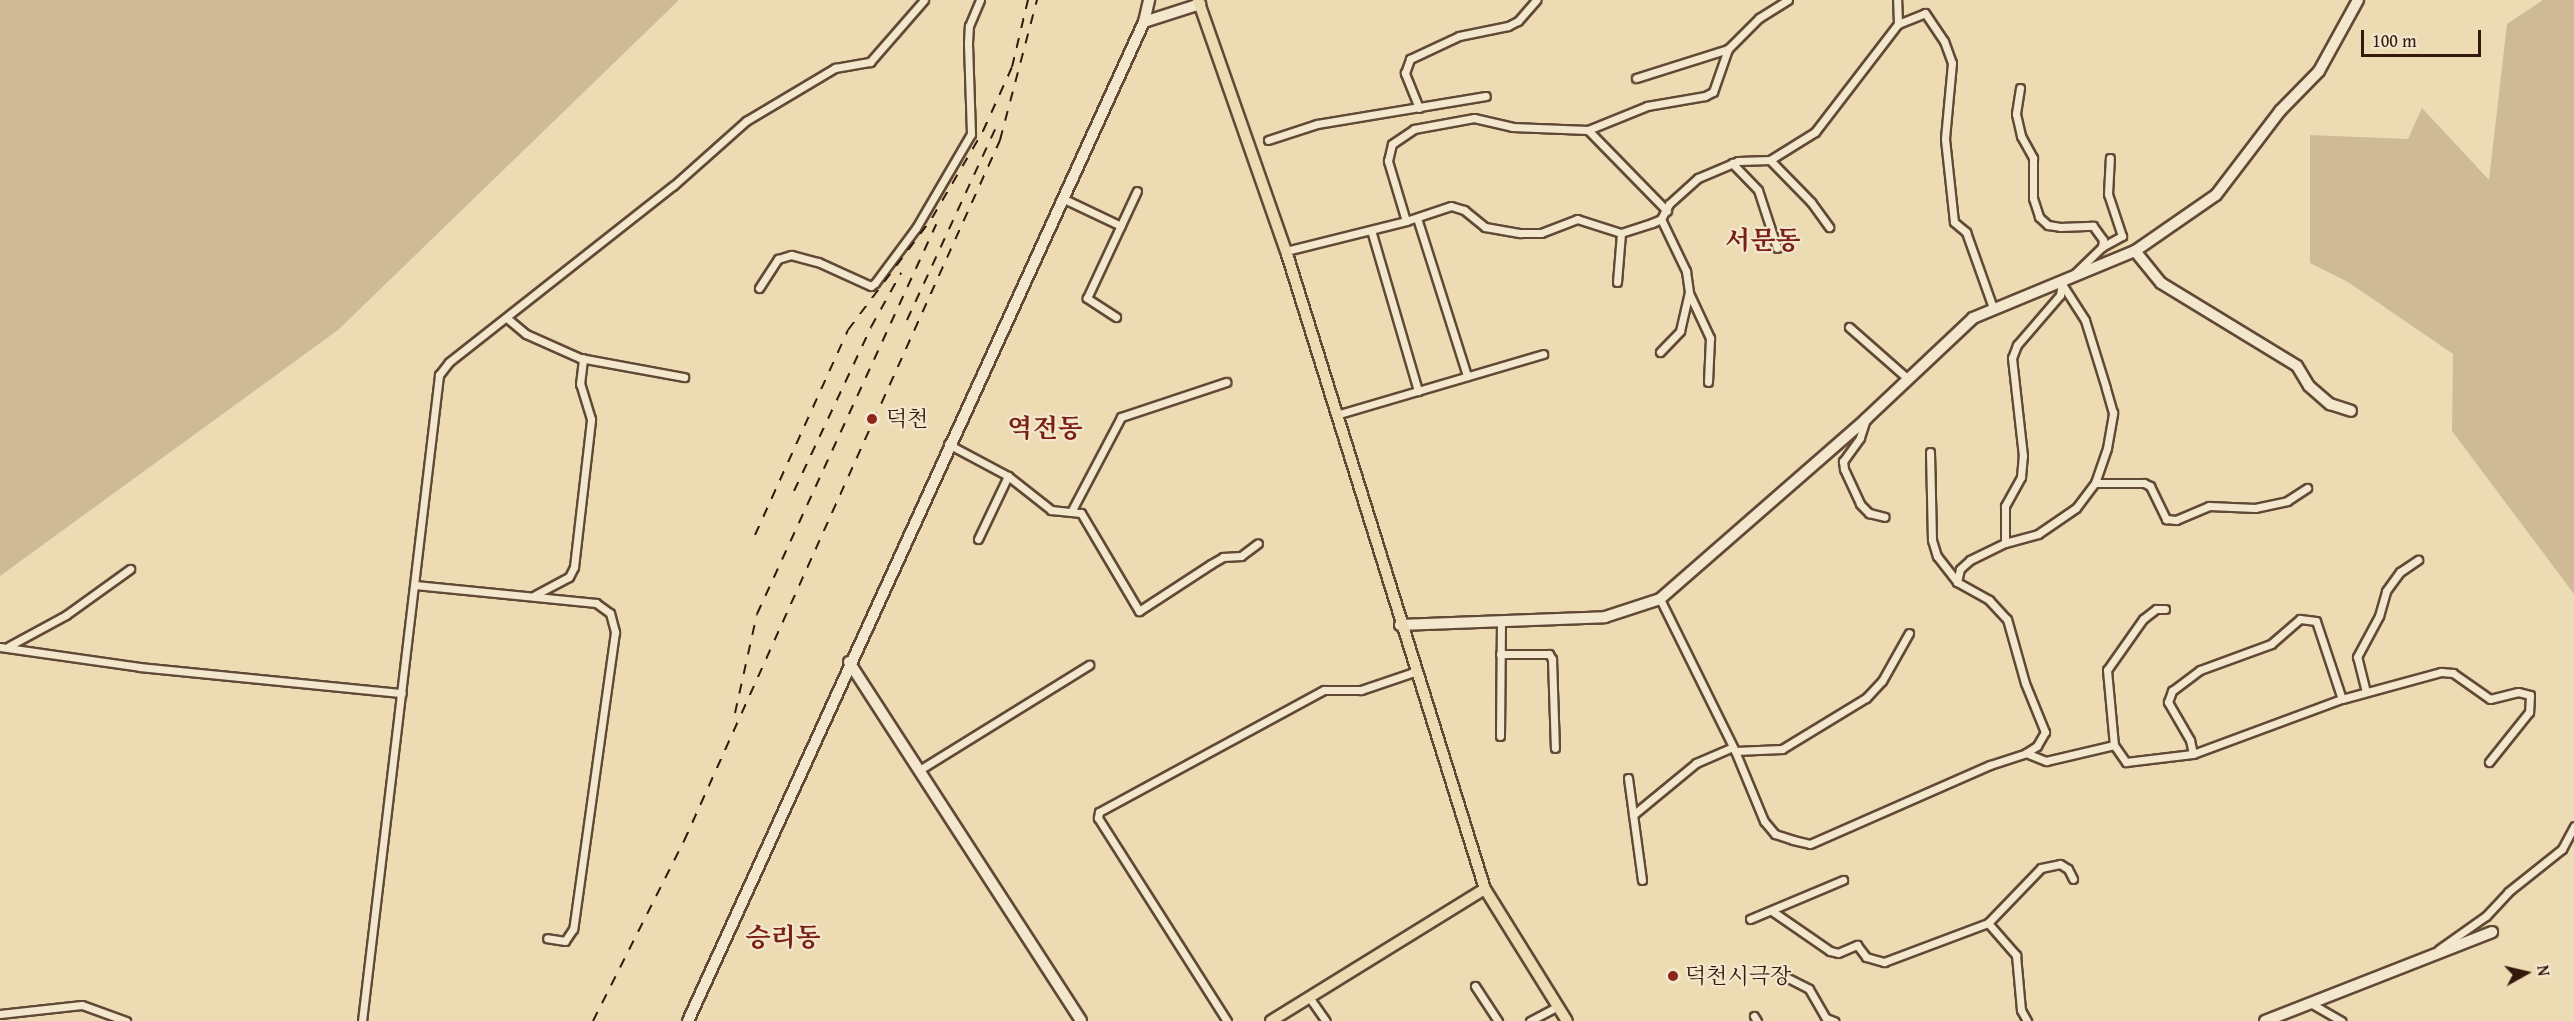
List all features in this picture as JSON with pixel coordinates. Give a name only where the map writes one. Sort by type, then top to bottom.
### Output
[{"type":"main road","points":[[1199,2],[1286,251],[1414,672],[1485,889],[1567,1021]]},
{"type":"main road","points":[[1271,1021],[1485,889]]},
{"type":"street","points":[[362,1021],[439,375],[449,362],[508,319],[744,124],[835,68],[870,62],[924,0]]},
{"type":"street","points":[[759,288],[778,259],[791,255],[818,262],[871,286],[875,283],[916,228],[971,134],[969,26],[980,0]]},
{"type":"street","points":[[688,1021],[948,444],[1144,22],[1149,0]]},
{"type":"street","points":[[1419,108],[1405,72],[1410,59],[1459,36],[1508,26],[1518,21],[1536,0]]},
{"type":"street","points":[[1406,221],[1388,161],[1392,144],[1414,129],[1474,118],[1512,127],[1588,130],[1647,106],[1713,92],[1728,49],[1774,4],[1788,0]]},
{"type":"street","points":[[1897,0],[1898,24]]},
{"type":"street","points":[[1400,625],[1605,617],[1660,599],[1866,419],[1960,328],[1993,308],[2066,283],[2135,251],[2216,195],[2280,111],[2319,71],[2358,0]]},
{"type":"street","points":[[1144,22],[1199,2]]},
{"type":"street","points":[[1286,251],[1418,218],[1451,206],[1464,210],[1485,227],[1541,233],[1577,219],[1621,233],[1661,219],[1686,186],[1732,163],[1770,160],[1815,132],[1898,24],[1925,13],[1944,41],[1952,63],[1945,139],[1954,222],[1966,232],[1993,308]]},
{"type":"street","points":[[1636,78],[1728,49]]},
{"type":"street","points":[[2020,88],[2016,114],[2021,136],[2033,158],[2033,198],[2039,217],[2048,225],[2060,227],[2093,225],[2099,230],[2102,247]]},
{"type":"street","points":[[1268,140],[1317,124],[1486,96]]},
{"type":"street","points":[[1588,130],[1667,211]]},
{"type":"street","points":[[2005,543],[2005,506],[2021,477],[2023,456],[2012,358],[2022,338],[2060,295],[2078,267],[2102,247],[2122,236],[2110,206],[2110,158]]},
{"type":"street","points":[[1770,160],[1811,202],[1829,227]]},
{"type":"street","points":[[1732,163],[1758,190],[1778,248]]},
{"type":"street","points":[[1116,317],[1087,298],[1137,191]]},
{"type":"street","points":[[1062,198],[1120,226]]},
{"type":"street","points":[[1418,218],[1467,376]]},
{"type":"street","points":[[1661,219],[1686,271],[1689,293],[1710,338],[1708,382]]},
{"type":"street","points":[[1371,230],[1418,390]]},
{"type":"street","points":[[1617,282],[1621,233]]},
{"type":"street","points":[[2135,251],[2161,283],[2297,366],[2309,386],[2330,405],[2351,411]]},
{"type":"street","points":[[1957,582],[1960,569],[1970,560],[2005,543],[2038,534],[2076,508],[2095,483],[2113,412],[2085,320],[2066,283]]},
{"type":"street","points":[[1660,352],[1680,331],[1689,293]]},
{"type":"street","points":[[508,319],[525,334],[583,358],[684,377]]},
{"type":"street","points":[[1849,327],[1908,378]]},
{"type":"street","points":[[1336,415],[1543,354]]},
{"type":"street","points":[[534,596],[569,577],[574,567],[591,419],[580,384],[583,358]]},
{"type":"street","points":[[1072,510],[1121,417],[1226,382]]},
{"type":"street","points":[[1866,419],[1860,438],[1843,461],[1844,469],[1860,504],[1869,513],[1885,517]]},
{"type":"street","points":[[948,444],[1008,476],[1052,510],[1072,510],[1081,513],[1139,610],[1223,557],[1242,556],[1258,543]]},
{"type":"street","points":[[1660,599],[1734,749],[1764,821],[1775,834],[1810,844],[1990,765],[2026,753],[2045,732],[2025,683],[2007,619],[1989,600],[1957,582],[1938,556],[1932,540],[1930,452]]},
{"type":"street","points":[[978,539],[1008,476]]},
{"type":"street","points":[[2095,483],[2144,483],[2150,486],[2166,519],[2176,520],[2209,507],[2255,508],[2287,501],[2307,488]]},
{"type":"street","points":[[2366,692],[2357,657],[2379,616],[2386,591],[2400,572],[2418,560]]},
{"type":"street","points":[[9,646],[66,615],[130,568]]},
{"type":"street","points":[[415,585],[603,605],[610,613],[615,632],[573,929],[565,941],[547,938]]},
{"type":"street","points":[[2165,609],[2156,609],[2143,619],[2107,670],[2114,745],[2126,762],[2193,754],[2342,699],[2441,672],[2453,674],[2490,699],[2526,692],[2532,702],[2529,712],[2488,762]]},
{"type":"street","points":[[2193,754],[2190,740],[2168,702],[2177,685],[2234,655],[2271,644],[2300,619],[2316,621],[2342,699]]},
{"type":"street","points":[[1500,736],[1501,621]]},
{"type":"street","points":[[1633,815],[1696,764],[1734,749],[1782,749],[1866,698],[1882,681],[1909,633]]},
{"type":"street","points":[[0,647],[9,646],[140,667],[402,693]]},
{"type":"street","points":[[1500,654],[1549,654],[1552,658],[1555,747]]},
{"type":"street","points":[[849,662],[921,769],[1081,1021]]},
{"type":"street","points":[[921,769],[1089,665]]},
{"type":"street","points":[[1227,1021],[1098,818],[1099,812],[1324,690],[1361,690],[1414,672]]},
{"type":"street","points":[[2026,753],[2046,761],[2114,745]]},
{"type":"street","points":[[1628,778],[1642,880]]},
{"type":"street","points":[[2425,959],[2486,916],[2508,892],[2562,849],[2574,826]]},
{"type":"street","points":[[1772,910],[1830,951],[1838,953],[1857,945],[1866,957],[1884,962],[1988,923],[2042,868],[2060,864],[2068,869],[2073,879]]},
{"type":"street","points":[[1750,919],[1843,880]]},
{"type":"street","points":[[1988,923],[2016,956],[2021,1010],[2026,1021]]},
{"type":"street","points":[[2265,1021],[2492,932]]},
{"type":"street","points":[[1782,975],[1809,989],[1826,1018],[1834,1021]]},
{"type":"street","points":[[1475,986],[1498,1021]]},
{"type":"street","points":[[1310,997],[1326,1021]]},
{"type":"street","points":[[2312,1004],[2341,1021]]},
{"type":"street","points":[[0,1014],[82,1005],[126,1021]]},
{"type":"street","points":[[1530,1021],[1558,1006]]},
{"type":"shaded area","points":[[0,0],[679,0],[338,330],[0,576]]},
{"type":"shaded area","points":[[2543,0],[2574,0],[2574,594],[2452,431],[2453,354],[2348,282],[2310,263],[2310,135],[2408,139],[2422,108],[2489,180],[2507,24]]},
{"type":"railway","points":[[755,535],[848,330],[932,218],[983,131],[1012,67],[1028,0]]},
{"type":"railway","points":[[593,1021],[684,841],[1000,140],[1037,0]]},
{"type":"railway","points":[[907,320],[999,121]]},
{"type":"railway","points":[[735,713],[757,614],[936,224]]},
{"type":"railway","points":[[794,491],[871,327],[901,273]]},
{"type":"place","name":"덕천","points":[[872,419]]},
{"type":"place","name":"덕천시극장","points":[[1673,976]]},
{"type":"district","name":"서문동","points":[[1763,240]]},
{"type":"district","name":"역전동","points":[[1045,428]]},
{"type":"district","name":"승리동","points":[[783,937]]}]
